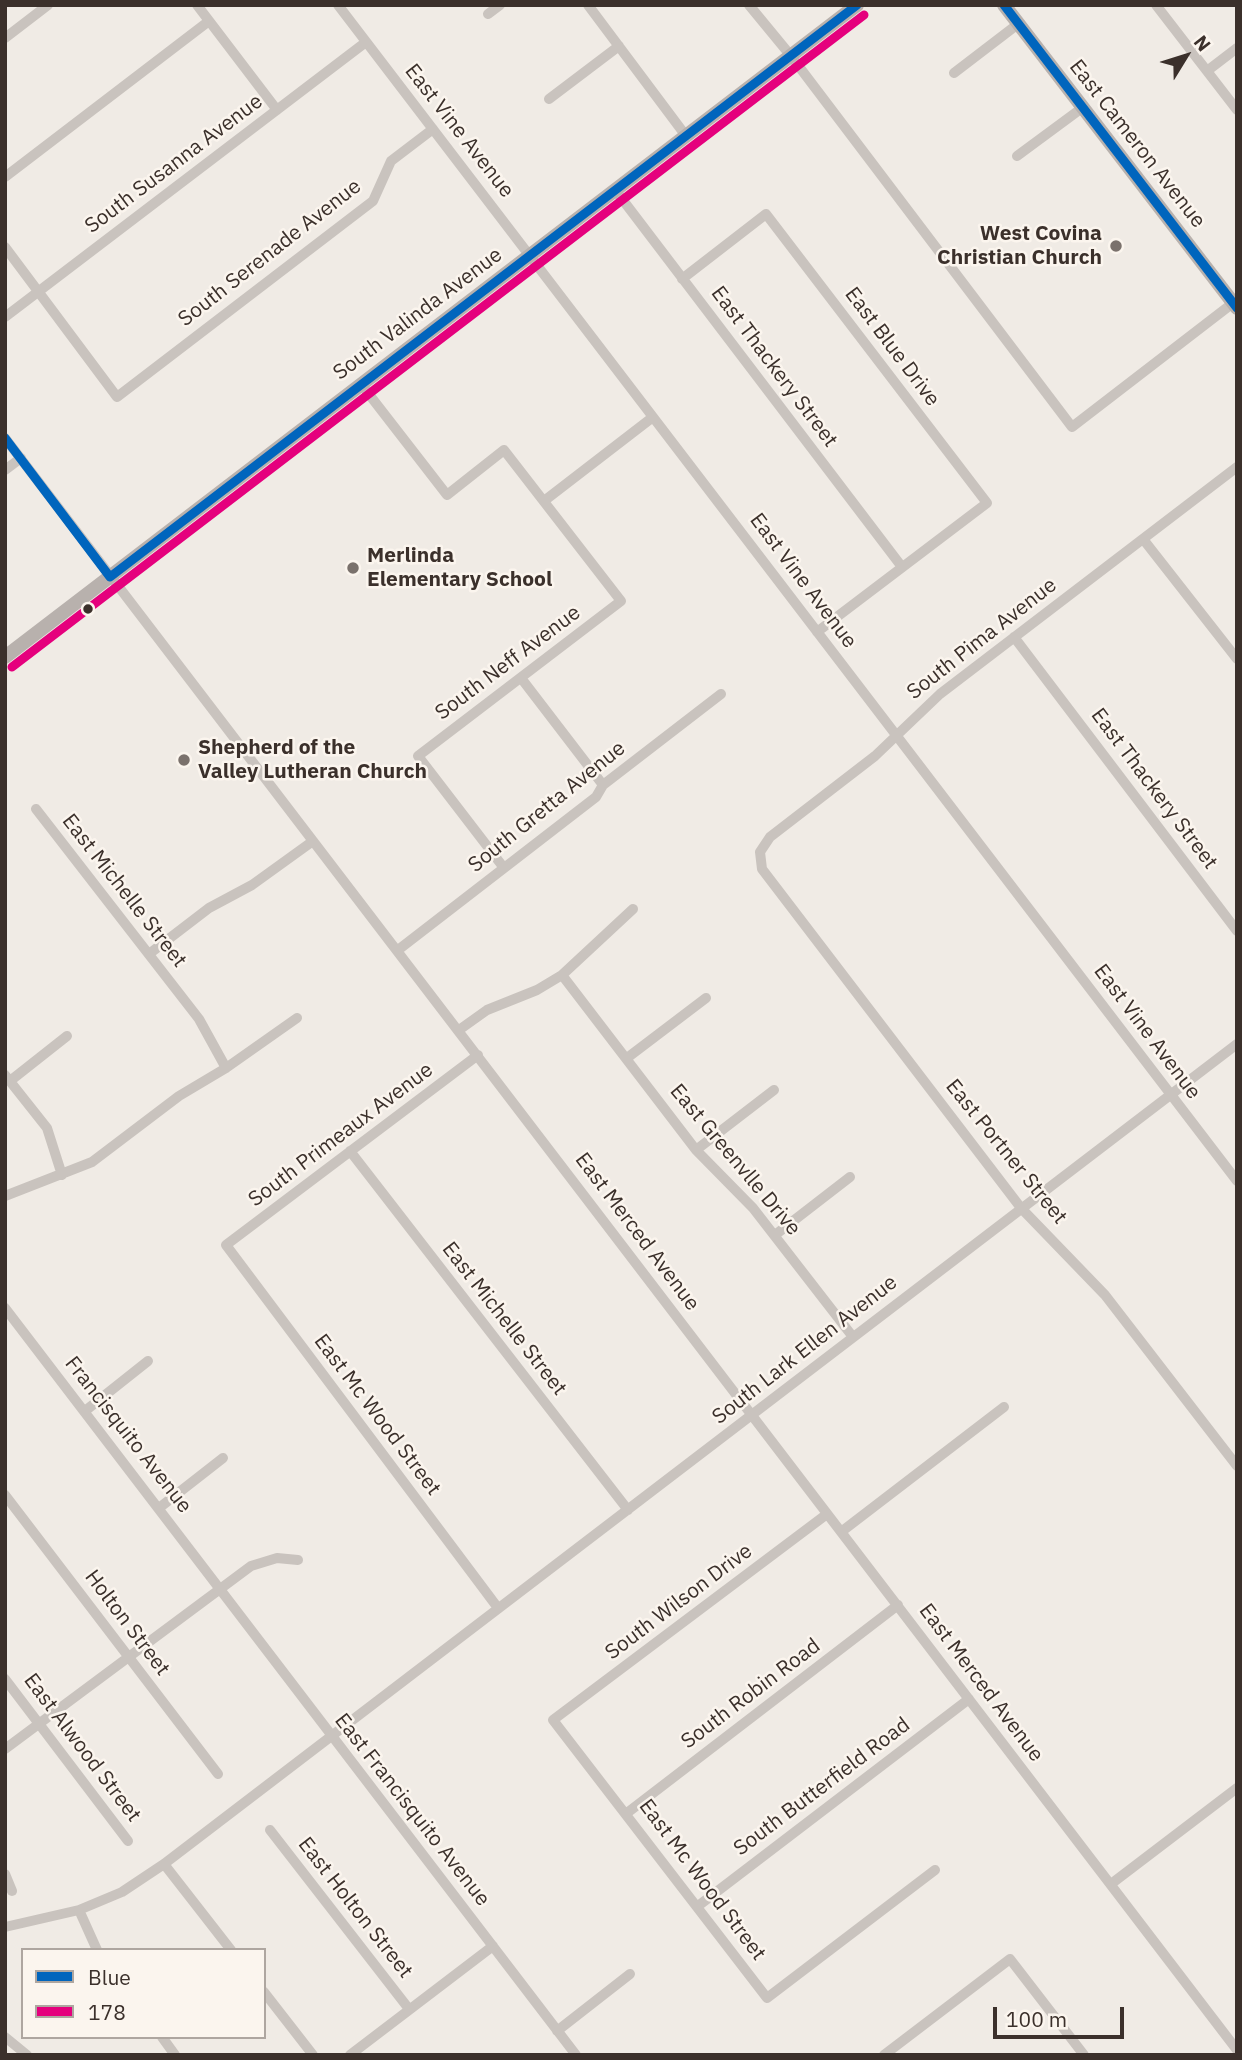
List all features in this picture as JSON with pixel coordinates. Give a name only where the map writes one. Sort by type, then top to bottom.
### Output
[{"type":"main road","name":"South Valinda Avenue","points":[[5,657],[857,5]]},
{"type":"main road","name":"East Cameron Avenue","points":[[1004,5],[1235,306]]},
{"type":"street","points":[[5,38],[48,5]]},
{"type":"street","points":[[197,5],[277,110]]},
{"type":"street","name":"East Vine Avenue","points":[[338,5],[1237,1181]]},
{"type":"street","points":[[488,14],[500,5]]},
{"type":"street","points":[[589,5],[687,136]]},
{"type":"street","points":[[749,5],[791,56],[1072,427],[1235,306]]},
{"type":"street","points":[[1156,5],[1237,110]]},
{"type":"street","points":[[5,177],[209,21]]},
{"type":"street","points":[[954,73],[1018,24]]},
{"type":"street","name":"South Susanna Avenue","points":[[5,317],[366,42]]},
{"type":"street","points":[[549,99],[619,46]]},
{"type":"street","points":[[1207,71],[1237,48]]},
{"type":"street","points":[[1017,156],[1082,108]]},
{"type":"street","name":"South Serenade Avenue","points":[[39,291],[117,397],[373,201],[391,161],[433,129]]},
{"type":"street","name":"East Thackery Street","points":[[616,191],[902,567]]},
{"type":"street","name":"East Blue Drive","points":[[682,279],[766,214],[987,503],[902,567]]},
{"type":"street","points":[[5,247],[39,291]]},
{"type":"street","points":[[361,384],[447,495],[504,450],[544,500],[653,417]]},
{"type":"street","name":"East Merced Avenue","points":[[5,438],[1237,2050]]},
{"type":"street","points":[[5,470],[21,458]]},
{"type":"street","name":"South Pima Avenue","points":[[760,852],[770,837],[875,756],[940,694],[1237,467]]},
{"type":"street","name":"South Neff Avenue","points":[[505,868],[418,756],[621,601],[544,500]]},
{"type":"street","points":[[1143,538],[1237,659]]},
{"type":"street","points":[[817,632],[902,567]]},
{"type":"street","name":"East Thackery Street","points":[[1014,637],[1237,931]]},
{"type":"street","points":[[521,678],[603,785]]},
{"type":"street","name":"South Gretta Avenue","points":[[398,950],[596,797],[603,785],[721,694]]},
{"type":"street","name":"East Michelle Street","points":[[36,809],[199,1019],[226,1068]]},
{"type":"street","points":[[149,954],[209,908],[252,885],[313,841]]},
{"type":"street","name":"East Portner Street","points":[[760,852],[762,869],[1021,1209],[1105,1295],[1237,1466]]},
{"type":"street","points":[[459,1030],[488,1010],[537,990],[562,975],[633,909]]},
{"type":"street","name":"East Greenvlle Drive","points":[[562,975],[696,1150],[775,1235],[853,1337]]},
{"type":"street","points":[[627,1058],[706,998]]},
{"type":"street","points":[[5,1196],[92,1162],[179,1096],[226,1068],[297,1018]]},
{"type":"street","points":[[62,1175],[47,1128],[8,1078],[66,1036]]},
{"type":"street","name":"South Lark Ellen Avenue","points":[[164,1864],[1237,1044]]},
{"type":"street","name":"South Primeaux Avenue","points":[[226,1245],[478,1055]]},
{"type":"street","points":[[696,1150],[774,1090]]},
{"type":"street","name":"East Michelle Street","points":[[350,1151],[628,1510]]},
{"type":"street","points":[[775,1235],[850,1177]]},
{"type":"street","name":"East Mc Wood Street","points":[[226,1245],[498,1608]]},
{"type":"street","name":"Francisquito Avenue","points":[[5,1308],[220,1587]]},
{"type":"street","points":[[85,1411],[148,1361]]},
{"type":"street","points":[[841,1532],[1004,1407]]},
{"type":"street","points":[[159,1508],[223,1458]]},
{"type":"street","name":"Holton Street","points":[[5,1495],[218,1774]]},
{"type":"street","name":"South Wilson Drive","points":[[553,1720],[827,1514]]},
{"type":"street","points":[[5,1749],[251,1566],[277,1558],[299,1560]]},
{"type":"street","name":"East Francisquito Avenue","points":[[220,1587],[331,1737],[576,2055]]},
{"type":"street","name":"South Robin Road","points":[[627,1813],[898,1605]]},
{"type":"street","name":"East Alwood Street","points":[[5,1679],[128,1841]]},
{"type":"street","name":"South Butterfield Road","points":[[698,1906],[969,1699]]},
{"type":"street","name":"East Mc Wood Street","points":[[553,1720],[767,1998],[935,1870]]},
{"type":"street","points":[[1111,1885],[1237,1788]]},
{"type":"street","name":"East Holton Street","points":[[270,1830],[409,2009]]},
{"type":"street","points":[[5,1927],[79,1910],[122,1892],[164,1864],[229,1948]]},
{"type":"street","points":[[5,1874],[12,1891]]},
{"type":"street","points":[[79,1910],[96,1948]]},
{"type":"street","points":[[350,2055],[493,1945]]},
{"type":"street","points":[[884,2055],[1010,1959],[1081,2054]]},
{"type":"street","points":[[557,2031],[631,1974]]},
{"type":"street","points":[[266,1995],[313,2055]]},
{"type":"street","points":[[5,2037],[27,2055]]},
{"type":"street","points":[[163,2039],[175,2055]]},
{"type":"transit line","name":"Blue","points":[[5,438],[110,577],[857,5]]},
{"type":"transit line","name":"Blue","points":[[1004,5],[1237,308]]},
{"type":"transit line","name":"178","points":[[12,667],[864,15]]},
{"type":"place","name":"West Covina Christian Church","points":[[1116,246]]},
{"type":"place","name":"Merlinda Elementary School","points":[[353,568]]},
{"type":"place","name":"Shepherd of the Valley Lutheran Church","points":[[184,760]]}]
